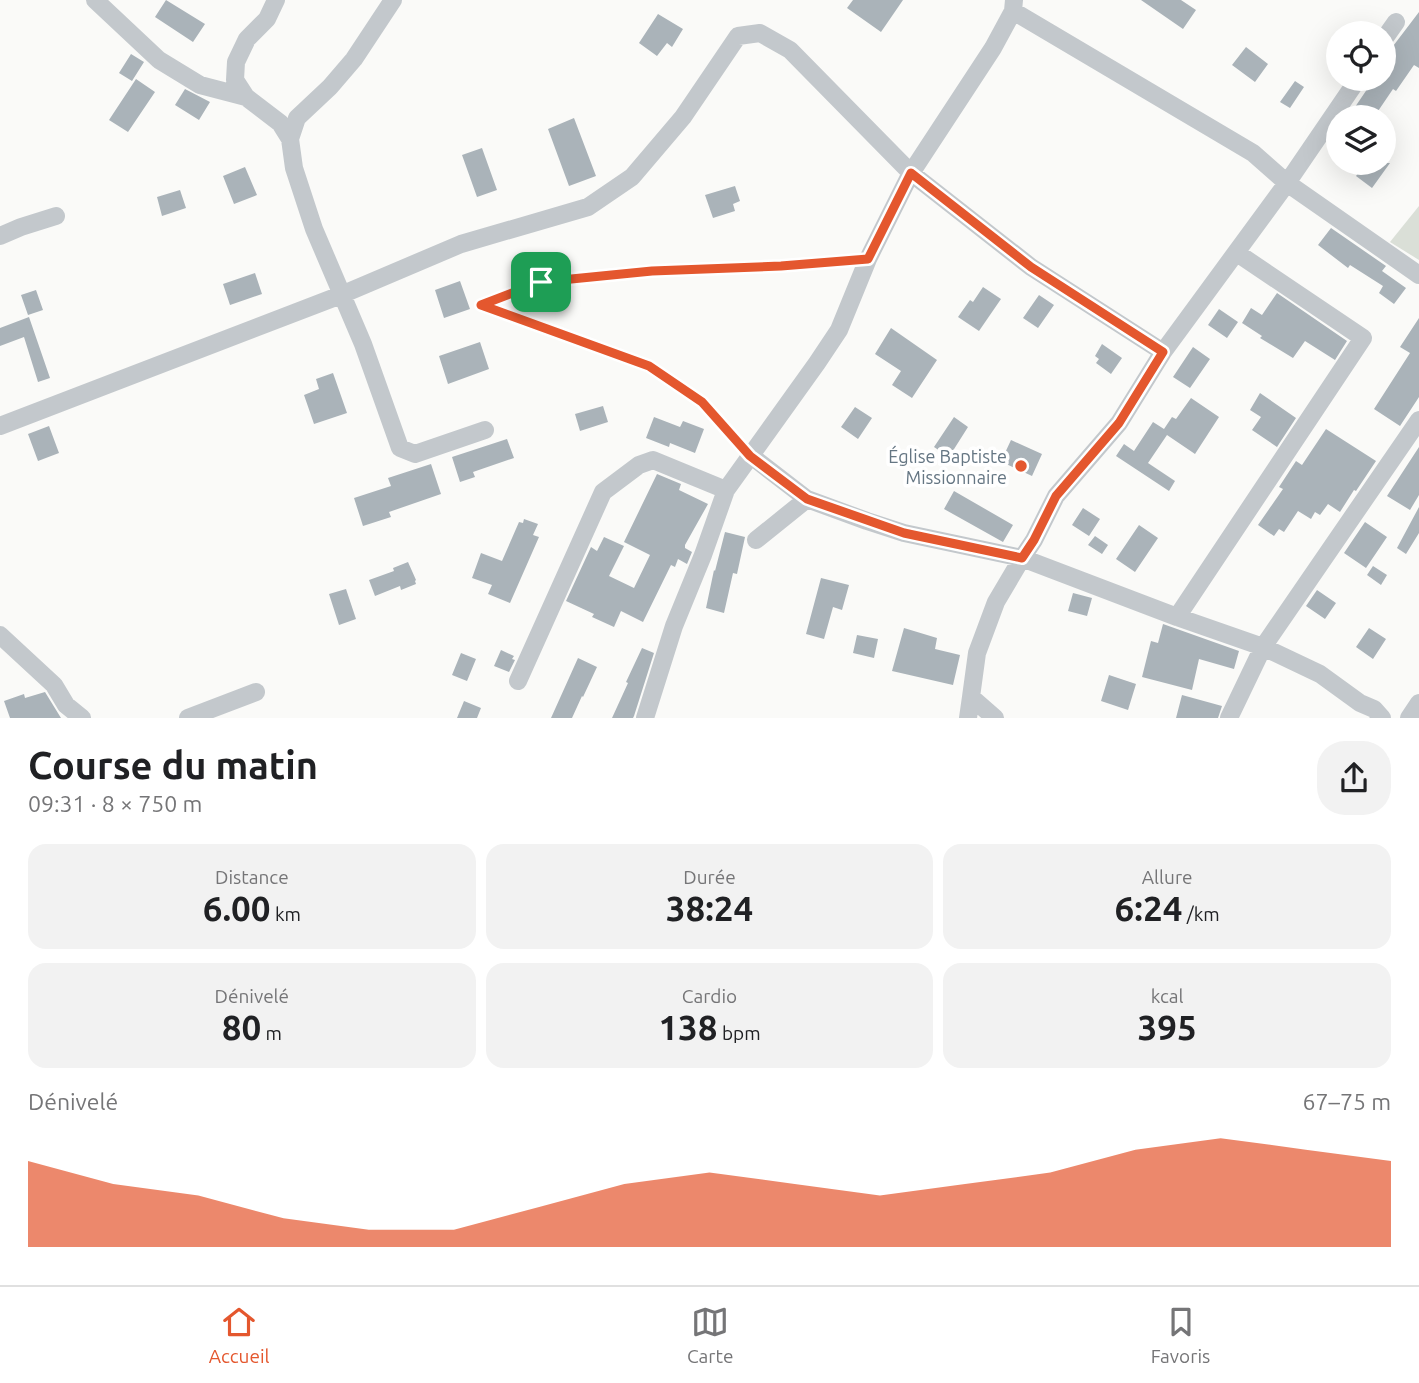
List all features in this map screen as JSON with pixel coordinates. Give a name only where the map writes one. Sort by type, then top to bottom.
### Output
[{"type":"street","points":[[95,0],[159,60],[200,85],[246,97]]},
{"type":"street","points":[[276,0],[267,19],[247,39],[236,62],[235,80],[246,97],[280,123],[290,139],[294,168],[314,229],[363,344],[400,448],[415,454],[485,429]]},
{"type":"street","points":[[290,139],[298,118],[355,58],[393,0]]},
{"type":"street","points":[[645,718],[674,626],[726,490],[839,330],[868,259],[911,173],[993,48],[1014,5],[1253,153],[1287,183],[1419,275]]},
{"type":"street","points":[[0,426],[341,295],[461,244],[588,207],[632,177],[683,117],[738,36],[760,33],[790,50],[911,173],[1031,267],[1163,352]]},
{"type":"street","points":[[968,718],[977,653],[986,626],[996,602],[1034,540],[1056,496],[1119,423],[1163,352],[1237,253],[1350,91]]},
{"type":"street","points":[[0,236],[56,216]]},
{"type":"street","points":[[1177,617],[1363,338],[1237,253]]},
{"type":"street","points":[[1229,718],[1263,647],[1419,419]]},
{"type":"street","points":[[750,456],[807,499],[904,533],[1022,558],[1263,647],[1320,674],[1360,703],[1374,709],[1382,718]]},
{"type":"street","points":[[518,681],[603,492],[639,465],[653,460],[726,490]]},
{"type":"street","points":[[756,540],[807,499]]},
{"type":"street","points":[[0,635],[54,685],[66,705],[82,718]]},
{"type":"street","points":[[188,718],[256,692]]},
{"type":"street","points":[[971,697],[995,718]]},
{"type":"street","points":[[1409,718],[1419,703]]},
{"type":"path","points":[[750,456],[702,402],[649,366],[481,305],[541,282],[652,271],[781,266],[868,259]]},
{"type":"shaded area","points":[[1419,206],[1419,260],[1390,242]]},
{"type":"building","points":[[166,0],[205,24],[193,42],[155,17]]},
{"type":"building","points":[[853,0],[903,0],[881,32],[847,8]]},
{"type":"building","points":[[1141,0],[1181,0],[1196,10],[1183,29]]},
{"type":"building","points":[[1419,12],[1419,68],[1414,65],[1396,91],[1396,42]]},
{"type":"building","points":[[658,14],[683,29],[672,47],[667,43],[657,56],[639,43]]},
{"type":"building","points":[[1246,47],[1268,64],[1255,82],[1232,65]]},
{"type":"building","points":[[131,54],[144,62],[132,81],[119,73]]},
{"type":"building","points":[[136,79],[155,92],[128,132],[109,120]]},
{"type":"building","points":[[1295,81],[1304,87],[1290,108],[1280,102]]},
{"type":"building","points":[[185,89],[210,102],[199,120],[175,105]]},
{"type":"building","points":[[1366,91],[1392,91],[1382,105],[1356,105]]},
{"type":"building","points":[[574,118],[596,176],[569,186],[548,129]]},
{"type":"building","points":[[482,148],[497,190],[477,197],[462,155]]},
{"type":"building","points":[[245,167],[257,195],[234,204],[223,176]]},
{"type":"building","points":[[1357,175],[1381,175],[1372,188]]},
{"type":"building","points":[[735,186],[740,201],[733,204],[735,211],[713,218],[705,195]]},
{"type":"building","points":[[180,190],[186,208],[162,216],[157,197]]},
{"type":"building","points":[[1331,228],[1386,266],[1382,271],[1406,288],[1394,304],[1379,293],[1383,286],[1350,265],[1348,268],[1318,245]]},
{"type":"building","points":[[255,273],[262,294],[230,305],[223,284]]},
{"type":"building","points":[[460,281],[470,309],[444,318],[435,290]]},
{"type":"building","points":[[983,287],[1001,299],[979,331],[958,317]]},
{"type":"building","points":[[36,290],[43,310],[28,315],[21,295]]},
{"type":"building","points":[[1277,293],[1347,341],[1335,360],[1305,341],[1293,358],[1260,338],[1262,336],[1242,323],[1251,308],[1262,315]]},
{"type":"building","points":[[1039,295],[1054,305],[1038,328],[1023,318]]},
{"type":"building","points":[[1219,309],[1238,322],[1227,338],[1208,325]]},
{"type":"building","points":[[29,317],[50,378],[38,382],[24,337],[0,346],[0,328]]},
{"type":"building","points":[[1419,318],[1419,397],[1400,426],[1374,409],[1410,353],[1400,347]]},
{"type":"building","points":[[891,328],[937,360],[912,398],[892,385],[901,371],[875,354]]},
{"type":"building","points":[[480,342],[489,369],[448,384],[439,356]]},
{"type":"building","points":[[1102,344],[1122,358],[1111,374],[1096,363],[1099,359],[1095,356]]},
{"type":"building","points":[[1193,347],[1210,359],[1190,388],[1173,377]]},
{"type":"building","points":[[333,373],[347,413],[314,424],[304,395],[319,389],[316,379]]},
{"type":"building","points":[[1260,393],[1296,418],[1277,447],[1252,430],[1261,417],[1250,410]]},
{"type":"building","points":[[1191,398],[1219,417],[1195,454],[1167,435],[1148,463],[1175,481],[1169,491],[1116,456],[1124,444],[1134,451],[1153,422],[1164,429],[1172,417],[1176,419]]},
{"type":"building","points":[[603,406],[608,422],[580,431],[575,414]]},
{"type":"building","points":[[855,407],[872,418],[858,439],[841,427]]},
{"type":"building","points":[[654,417],[680,427],[683,421],[704,429],[695,453],[670,443],[669,447],[646,438]]},
{"type":"building","points":[[954,417],[968,427],[949,457],[934,447]]},
{"type":"building","points":[[49,426],[59,453],[38,461],[28,434]]},
{"type":"building","points":[[1326,429],[1376,461],[1340,512],[1328,504],[1320,515],[1315,512],[1311,519],[1298,511],[1284,532],[1279,529],[1274,536],[1258,525],[1283,489],[1279,487],[1296,461],[1302,465]]},
{"type":"building","points":[[507,439],[514,458],[473,472],[475,477],[460,482],[452,457]]},
{"type":"building","points":[[1011,440],[1042,454],[1032,476],[1004,463],[1007,456],[1004,455]]},
{"type":"building","points":[[1419,447],[1419,495],[1410,510],[1387,496]]},
{"type":"building","points":[[431,464],[441,494],[389,512],[391,517],[363,526],[354,498],[391,486],[388,478]]},
{"type":"building","points":[[657,474],[681,484],[679,490],[708,504],[685,545],[685,548],[692,552],[687,564],[678,559],[675,567],[671,565],[643,622],[621,611],[614,627],[566,601],[591,547],[597,551],[604,537],[624,546],[609,576],[634,588],[650,555],[624,542]]},
{"type":"building","points":[[954,491],[1013,525],[1003,542],[944,509]]},
{"type":"building","points":[[1419,507],[1419,533],[1406,554],[1397,548]]},
{"type":"building","points":[[1083,508],[1100,519],[1089,536],[1072,525]]},
{"type":"building","points":[[524,519],[538,524],[533,535],[539,537],[510,603],[488,594],[492,585],[472,578],[481,553],[502,561],[519,522],[523,523]]},
{"type":"building","points":[[1365,522],[1387,537],[1366,568],[1344,553]]},
{"type":"building","points":[[1139,525],[1158,538],[1135,572],[1116,559]]},
{"type":"building","points":[[725,532],[745,537],[737,574],[733,573],[724,613],[706,608]]},
{"type":"building","points":[[1095,536],[1108,545],[1102,554],[1088,545]]},
{"type":"building","points":[[408,562],[416,584],[401,590],[400,586],[375,596],[369,580],[394,571],[393,568]]},
{"type":"building","points":[[1373,566],[1387,575],[1381,585],[1367,575]]},
{"type":"building","points":[[821,578],[849,585],[842,610],[833,607],[824,639],[806,634]]},
{"type":"building","points":[[346,589],[356,619],[339,625],[329,594]]},
{"type":"building","points":[[1317,590],[1336,603],[1325,619],[1306,606]]},
{"type":"building","points":[[1073,593],[1092,598],[1087,616],[1068,611]]},
{"type":"building","points":[[1163,624],[1239,651],[1234,669],[1199,659],[1192,690],[1142,677],[1151,641],[1158,643]]},
{"type":"building","points":[[904,628],[937,638],[935,649],[960,655],[953,685],[892,671]]},
{"type":"building","points":[[1369,628],[1386,639],[1373,659],[1356,647]]},
{"type":"building","points":[[857,635],[878,639],[874,658],[853,653]]},
{"type":"building","points":[[642,648],[654,653],[634,716],[612,718],[628,683],[626,682]]},
{"type":"building","points":[[501,650],[514,656],[512,659],[515,660],[509,672],[494,666]]},
{"type":"building","points":[[461,653],[476,659],[467,681],[452,675]]},
{"type":"building","points":[[578,658],[597,667],[572,718],[551,718]]},
{"type":"building","points":[[1109,675],[1136,684],[1128,710],[1101,701]]},
{"type":"building","points":[[45,692],[61,718],[10,718],[4,701],[24,694],[25,698]]},
{"type":"building","points":[[1182,695],[1222,706],[1218,718],[1176,718]]},
{"type":"building","points":[[464,701],[481,708],[477,718],[457,718]]},
{"type":"place","name":"Église Baptiste Missionnaire","points":[[1021,466]]},
{"type":"route","points":[[911,173],[1031,267],[1163,352],[1119,423],[1056,496],[1022,558],[904,533],[807,499],[750,456],[702,402],[649,366],[481,305],[541,282],[652,271],[781,266],[868,259],[911,173]]}]
